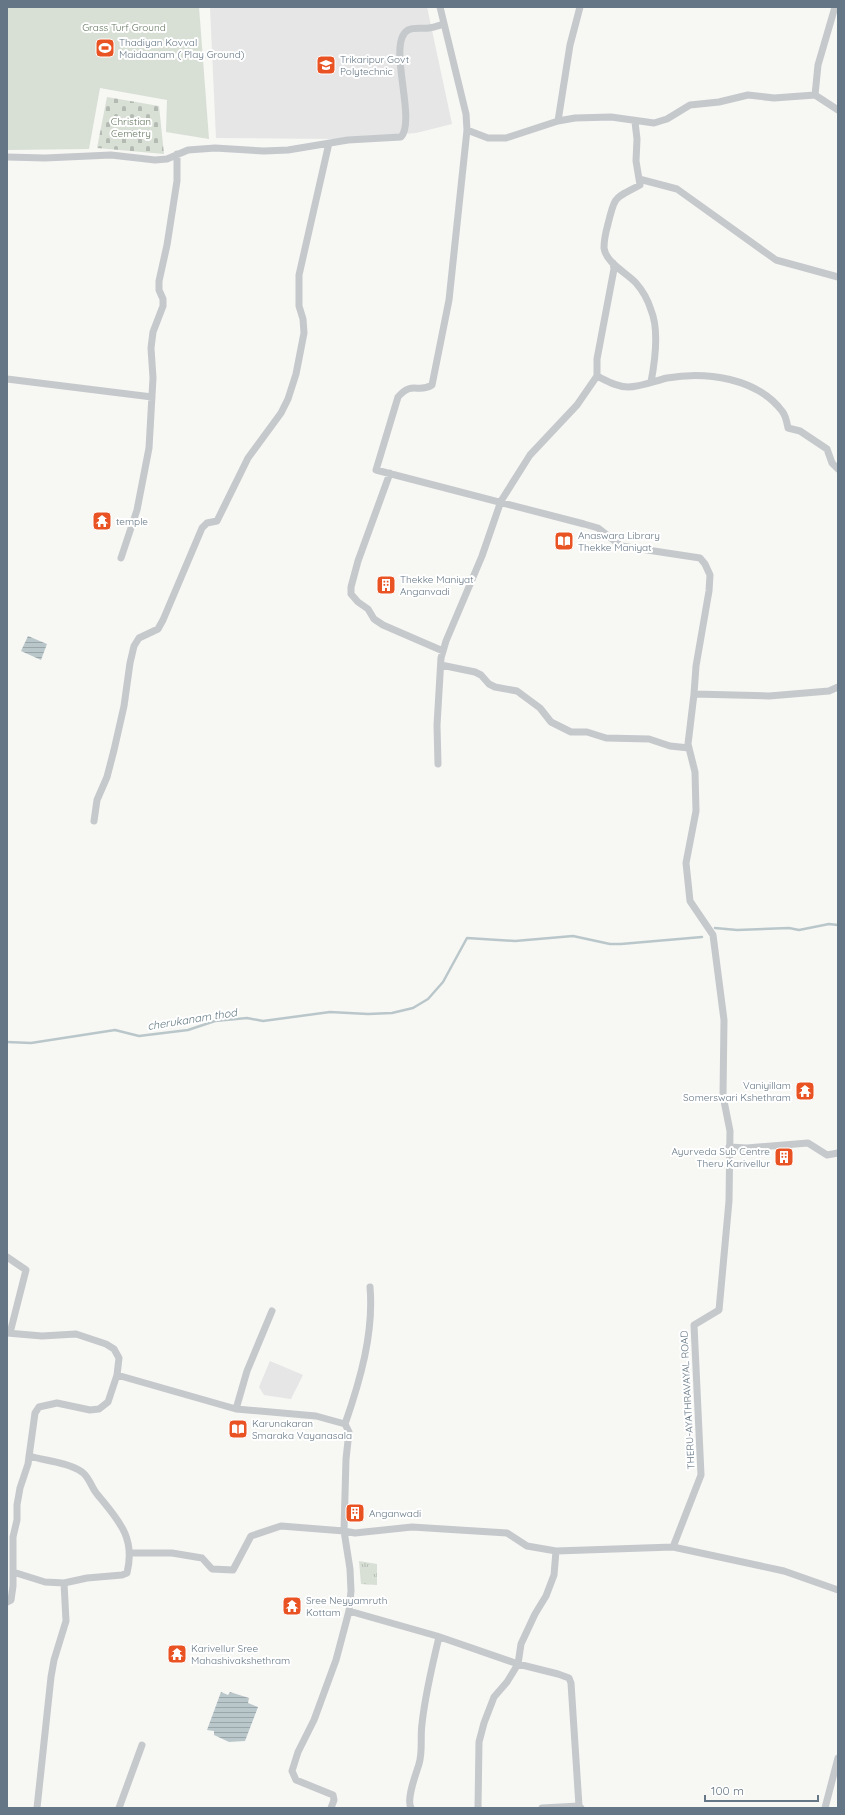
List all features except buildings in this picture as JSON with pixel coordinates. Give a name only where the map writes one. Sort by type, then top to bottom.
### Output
[{"type":"street","points":[[440,7],[466,114],[467,130],[449,300],[432,385],[427,388],[413,387],[405,389],[398,397],[376,470],[501,501]]},
{"type":"street","points":[[558,121],[570,45],[580,7]]},
{"type":"street","points":[[815,95],[818,65],[835,7]]},
{"type":"street","points":[[7,157],[44,158],[111,155],[155,160],[167,159],[188,150],[215,148],[264,151],[288,150],[329,143],[401,137],[404,135],[406,124],[400,57],[401,40],[403,34],[409,29],[429,28],[444,24]]},
{"type":"street","points":[[467,130],[488,138],[506,138],[558,121],[576,118],[611,117],[654,124],[668,119],[690,105],[719,102],[748,95],[774,98],[815,95],[838,110]]},
{"type":"street","points":[[635,122],[637,139],[636,161],[640,185],[621,194],[614,202],[611,209],[604,248],[613,263],[638,284],[643,291],[652,311],[655,340],[651,382]]},
{"type":"street","points":[[94,821],[96,800],[106,777],[124,706],[134,646],[139,638],[158,629],[174,597],[202,528],[207,523],[217,521],[248,458],[281,413],[290,393],[296,374],[304,333],[303,319],[299,306],[299,275],[329,143]]},
{"type":"street","points":[[121,558],[129,531],[138,510],[146,469],[154,378],[151,348],[153,332],[163,306],[163,299],[159,290],[159,280],[167,245],[177,181],[177,154]]},
{"type":"street","points":[[639,179],[677,189],[776,260],[838,277]]},
{"type":"street","points":[[438,764],[437,725],[443,651],[482,556],[501,501],[530,455],[577,405],[597,376],[597,359],[614,269],[613,263]]},
{"type":"street","points":[[597,376],[614,384],[628,387],[668,378],[703,375],[747,385],[772,401],[783,412],[788,428],[800,431],[827,449],[832,463],[838,469]]},
{"type":"street","points":[[7,378],[152,397]]},
{"type":"street","points":[[390,473],[358,561],[351,587],[351,594],[358,602],[368,609],[374,619],[383,625],[443,651]]},
{"type":"street","name":"THERU-AYATHRAVAYAL ROAD","points":[[501,501],[598,528],[615,543],[626,548],[700,558],[705,564],[710,575],[709,591],[696,666],[689,748],[695,772],[696,811],[686,863],[690,901],[713,935],[724,1020],[723,1096],[730,1131],[729,1201],[718,1310],[694,1325],[701,1475],[673,1547]]},
{"type":"street","points":[[441,665],[475,672],[495,687],[517,691],[540,708],[551,722],[571,732],[587,732],[606,738],[649,739],[670,746],[689,748]]},
{"type":"street","points":[[694,694],[769,696],[829,691],[838,688]]},
{"type":"street","points":[[730,1147],[747,1148],[808,1143],[827,1155],[838,1153]]},
{"type":"street","points":[[7,1257],[26,1270],[8,1333],[42,1336],[76,1334],[106,1344],[114,1349],[119,1358],[117,1375],[108,1402],[98,1409],[90,1410],[57,1403],[39,1407],[35,1413],[29,1456],[17,1505],[17,1520],[13,1537],[14,1586],[11,1600],[7,1602]]},
{"type":"street","points":[[331,1808],[334,1800],[333,1795],[296,1780],[292,1775],[292,1772],[298,1752],[314,1720],[336,1660],[349,1611],[351,1591],[344,1531],[346,1459],[349,1432],[345,1424],[354,1397],[365,1350],[372,1308],[370,1287]]},
{"type":"street","points":[[236,1409],[247,1372],[272,1311]]},
{"type":"street","points":[[117,1375],[236,1409],[316,1416],[345,1424]]},
{"type":"street","points":[[13,1572],[44,1582],[64,1583],[127,1573],[130,1546],[125,1532],[120,1523],[96,1493],[91,1481],[82,1472],[63,1464],[29,1456]]},
{"type":"street","points":[[129,1553],[172,1553],[202,1558],[212,1569],[233,1570],[251,1536],[281,1526],[355,1533],[412,1527],[507,1533],[527,1546],[556,1551],[673,1547],[784,1571],[838,1590]]},
{"type":"street","points":[[478,1808],[479,1742],[484,1723],[494,1697],[507,1682],[518,1664],[521,1644],[535,1614],[546,1596],[554,1575],[556,1551]]},
{"type":"street","points":[[37,1808],[51,1677],[54,1660],[66,1621],[64,1583]]},
{"type":"street","points":[[349,1611],[439,1637],[518,1664],[569,1678],[571,1683],[576,1786],[580,1807],[542,1808]]},
{"type":"street","points":[[411,1808],[409,1804],[421,1757],[422,1726],[426,1698],[439,1637]]},
{"type":"street","points":[[119,1808],[142,1745]]},
{"type":"street","points":[[825,1808],[838,1758]]},
{"type":"shaded area","name":"Trikaripur Govt Polytechnic","points":[[210,7],[427,7],[452,124],[416,133],[339,139],[216,138]]},
{"type":"shaded area","points":[[28,636],[47,644],[41,660],[21,651]]},
{"type":"shaded area","points":[[270,1361],[303,1375],[291,1399],[264,1395],[259,1387]]},
{"type":"shaded area","points":[[221,1692],[228,1695],[230,1692],[249,1698],[248,1703],[258,1707],[245,1741],[229,1742],[214,1735],[214,1731],[207,1730]]},
{"type":"green space","name":"Thadiyan Kovval Maidaanam ( Play Ground)","points":[[7,7],[199,7],[209,139],[166,132],[167,100],[100,88],[89,149],[7,150]]},
{"type":"green space","name":"Christian Cemetry","points":[[107,97],[159,106],[164,154],[97,148]]},
{"type":"green space","points":[[359,1561],[377,1564],[377,1585],[361,1584]]},
{"type":"waterway","name":"cherukanam thod","points":[[715,928],[737,930],[789,928],[799,930],[829,924],[838,925]]},
{"type":"waterway","name":"cherukanam thod","points":[[7,1042],[31,1043],[115,1030],[139,1036],[188,1030],[215,1021],[247,1018],[263,1021],[330,1012],[368,1014],[392,1013],[413,1008],[428,999],[443,982],[467,938],[515,941],[573,936],[610,944],[621,944],[702,937]]},
{"type":"place","name":"Thadiyan Kovval Maidaanam ( Play Ground)","points":[[105,48]]},
{"type":"place","name":"Trikaripur Govt Polytechnic","points":[[326,65]]},
{"type":"place","name":"temple","points":[[102,521]]},
{"type":"place","name":"Anaswara Library Thekke Maniyat","points":[[564,541]]},
{"type":"place","name":"Thekke Maniyat Anganvadi","points":[[386,585]]},
{"type":"place","name":"Vaniyillam Somerswari Kshethram","points":[[805,1091]]},
{"type":"place","name":"Ayurveda Sub Centre Theru Karivellur","points":[[784,1157]]},
{"type":"place","name":"Karunakaran Smaraka Vayanasala","points":[[238,1429]]},
{"type":"place","name":"Anganwadi","points":[[355,1513]]},
{"type":"place","name":"Sree Neyyamruth Kottam","points":[[292,1606]]},
{"type":"place","name":"Karivellur Sree Mahashivakshethram","points":[[177,1654]]},
{"type":"park label","name":"Grass Turf Ground","points":[[124,27]]}]
